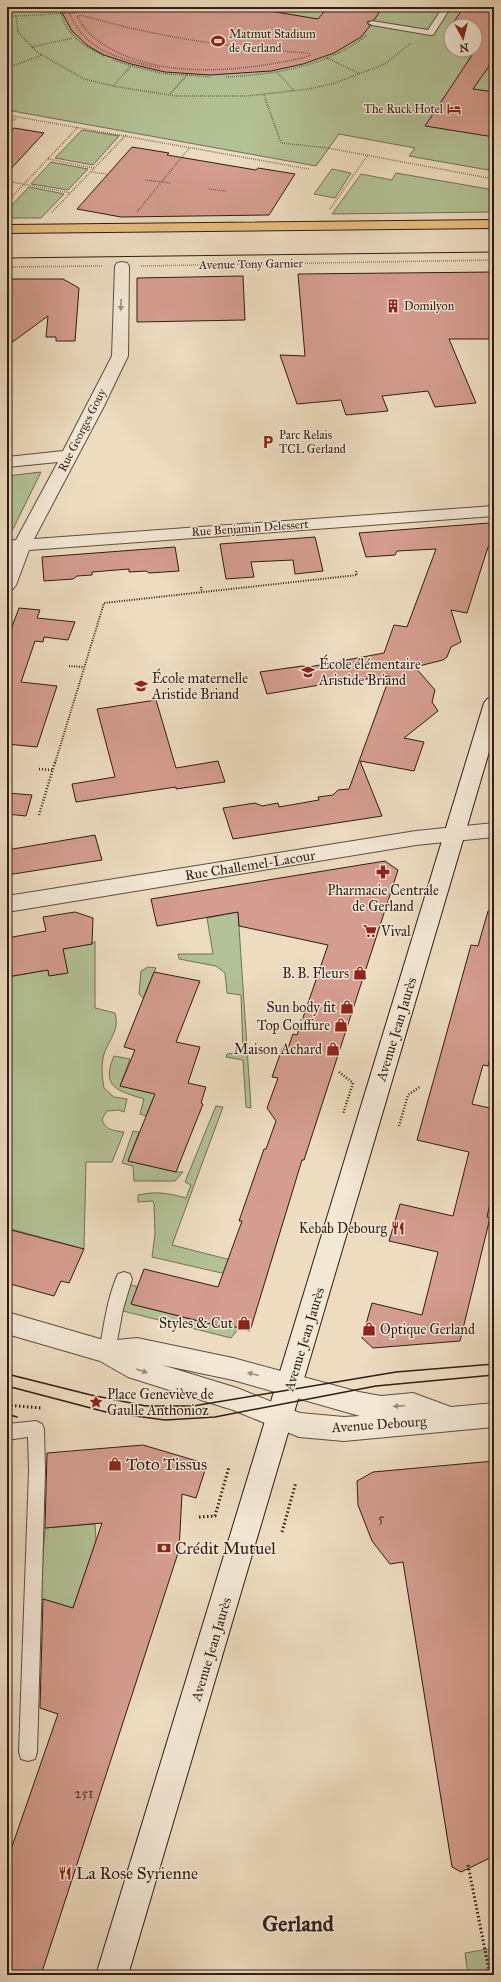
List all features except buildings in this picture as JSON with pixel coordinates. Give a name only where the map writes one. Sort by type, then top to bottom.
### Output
[{"type":"main road","points":[[7,229],[494,224]]},
{"type":"street","name":"Rue Georges Gouy","points":[[7,585],[15,545],[69,456],[120,356],[122,266]]},
{"type":"street","points":[[7,462],[69,456]]},
{"type":"street","name":"Rue Benjamin Delessert","points":[[15,545],[494,511]]},
{"type":"street","name":"Avenue Jean Jaurès","points":[[112,1975],[494,703]]},
{"type":"street","name":"Rue Challemel-Lacour","points":[[7,904],[416,838],[494,830]]},
{"type":"street","name":"Avenue Debourg","points":[[7,1323],[107,1352],[137,1369],[237,1400],[299,1425],[338,1429],[494,1415]]},
{"type":"street","name":"Avenue Debourg","points":[[107,1352],[137,1349],[233,1369],[358,1404],[381,1408],[413,1405],[449,1419]]},
{"type":"lane","points":[[371,27],[430,32],[447,7]]},
{"type":"lane","points":[[107,1352],[115,1309],[124,1279]]},
{"type":"lane","points":[[7,1432],[36,1429],[37,1470],[28,1752]]},
{"type":"path","points":[[60,7],[63,23],[74,38],[104,56]]},
{"type":"path","points":[[68,7],[76,30],[101,49],[133,61],[160,68]]},
{"type":"path","points":[[7,17],[79,12],[87,7]]},
{"type":"path","points":[[81,15],[120,27],[183,40],[236,48],[309,53],[310,56],[284,63],[259,67],[198,69],[165,66],[127,56],[102,44],[91,37],[83,28],[77,17],[81,15]]},
{"type":"path","points":[[16,16],[18,32],[32,46],[43,55],[84,79],[113,86],[170,95],[216,97],[264,95],[335,83],[386,64],[404,51],[414,39]]},
{"type":"path","points":[[226,77],[277,72],[326,58],[354,45],[371,27]]},
{"type":"path","points":[[32,46],[74,38]]},
{"type":"path","points":[[7,68],[43,55]]},
{"type":"path","points":[[326,58],[361,74]]},
{"type":"path","points":[[113,60],[153,72],[210,76]]},
{"type":"path","points":[[113,86],[131,66]]},
{"type":"path","points":[[277,72],[294,91]]},
{"type":"path","points":[[170,95],[187,75]]},
{"type":"path","points":[[264,95],[281,143],[367,156],[494,179]]},
{"type":"path","points":[[7,115],[126,135],[308,169]]},
{"type":"path","points":[[7,127],[17,117]]},
{"type":"path","points":[[7,202],[79,127]]},
{"type":"path","points":[[51,213],[126,135]]},
{"type":"path","points":[[137,212],[190,147]]},
{"type":"path","points":[[326,215],[367,156]]},
{"type":"path","points":[[48,159],[95,168]]},
{"type":"path","points":[[91,172],[107,174]]},
{"type":"path","points":[[146,180],[171,183]]},
{"type":"path","points":[[7,181],[70,193]]},
{"type":"path","points":[[210,189],[226,191]]},
{"type":"path","name":"Avenue Tony Garnier","points":[[7,267],[494,260]]},
{"type":"path","points":[[39,815],[104,603],[357,575],[356,571]]},
{"type":"path","points":[[201,587],[202,592]]},
{"type":"path","points":[[69,666],[84,667]]},
{"type":"path","points":[[39,768],[52,770]]},
{"type":"path","points":[[339,1072],[352,1083],[343,1114]]},
{"type":"path","points":[[399,1126],[408,1095],[421,1086]]},
{"type":"path","points":[[7,1405],[41,1408]]},
{"type":"path","points":[[199,1517],[215,1516],[229,1467]]},
{"type":"path","points":[[282,1532],[296,1482]]},
{"type":"path","points":[[468,1865],[490,1975]]},
{"type":"green space","points":[[7,7],[494,7],[494,171],[409,156],[415,148],[339,134],[316,166],[7,110]]},
{"type":"green space","points":[[82,130],[119,136],[93,165],[55,158]]},
{"type":"green space","points":[[51,162],[88,169],[68,190],[31,184]]},
{"type":"green space","points":[[332,169],[351,173],[335,198],[314,194]]},
{"type":"green space","points":[[396,173],[494,190],[494,212],[332,214],[361,174],[392,180]]},
{"type":"green space","points":[[29,187],[64,194],[41,218],[7,218],[7,210]]},
{"type":"green space","points":[[41,472],[13,529],[7,532],[7,476]]},
{"type":"green space","points":[[238,912],[251,1108],[246,1107],[243,1060],[226,1057],[227,1054],[243,1052],[241,995],[227,993],[225,973],[216,966],[179,959],[178,954],[213,954],[207,918]]},
{"type":"green space","points":[[95,941],[95,1008],[115,1013],[116,1019],[115,1029],[102,1062],[104,1088],[114,1097],[127,1099],[124,1112],[118,1110],[107,1111],[102,1119],[107,1128],[124,1132],[112,1162],[86,1162],[84,1249],[7,1228],[7,977],[48,970],[49,976],[67,973],[63,949],[92,944]]},
{"type":"green space","points":[[148,967],[156,968],[143,998],[139,994],[141,971]]},
{"type":"green space","points":[[114,1056],[130,1059],[120,1086],[155,1094],[146,1116],[140,1114],[144,1099],[120,1090],[111,1082],[109,1075]]},
{"type":"green space","points":[[216,1106],[223,1107],[172,1245],[231,1260],[226,1274],[152,1257],[155,1234],[154,1204],[153,1201],[138,1202],[138,1195],[151,1193],[167,1194],[186,1198],[191,1185],[185,1182]]},
{"type":"green space","points":[[133,1131],[139,1132],[128,1161],[176,1172],[183,1172],[175,1181],[134,1181],[133,1166],[122,1163]]},
{"type":"green space","points":[[128,1284],[138,1287],[131,1304],[231,1329],[232,1326],[239,1328],[231,1338],[119,1310]]},
{"type":"green space","points":[[95,1524],[96,1541],[73,1608],[40,1598],[45,1528]]},
{"type":"green space","points":[[494,1948],[494,1975],[468,1975],[465,1953]]},
{"type":"tram line","points":[[7,258],[494,252]]},
{"type":"tram line","points":[[7,1374],[91,1395],[146,1406],[193,1406],[396,1372],[494,1364]]},
{"type":"tram line","points":[[7,1386],[106,1412],[165,1420],[215,1417],[376,1386],[494,1375]]},
{"type":"tram line","points":[[7,1414],[17,1417]]},
{"type":"place","name":"Matmut Stadium de Gerland","points":[[218,41]]},
{"type":"place","name":"The Ruck Hotel","points":[[454,109]]},
{"type":"place","name":"Domilyon","points":[[393,306]]},
{"type":"place","name":"Parc Relais TCL Gerland","points":[[268,442]]},
{"type":"place","name":"École élémentaire Aristide Briand","points":[[308,672]]},
{"type":"place","name":"École maternelle Aristide Briand","points":[[141,686]]},
{"type":"place","name":"Pharmacie Centrale de Gerland","points":[[383,872]]},
{"type":"place","name":"Vival","points":[[370,931]]},
{"type":"place","name":"B. B. Fleurs","points":[[360,973]]},
{"type":"place","name":"Sun body fit","points":[[347,1007]]},
{"type":"place","name":"Top Coiffure","points":[[341,1025]]},
{"type":"place","name":"Maison Achard","points":[[333,1049]]},
{"type":"place","name":"Kebab Debourg","points":[[398,1228]]},
{"type":"place","name":"Styles & Cut","points":[[244,1323]]},
{"type":"place","name":"Optique Gerland","points":[[369,1329]]},
{"type":"place","name":"Place Geneviève de Gaulle Anthonioz","points":[[96,1402]]},
{"type":"place","name":"Toto Tissus","points":[[115,1464]]},
{"type":"place","name":"Crédit Mutuel","points":[[164,1548]]},
{"type":"place","name":"La Rose Syrienne","points":[[65,1873]]},
{"type":"district","name":"Gerland","points":[[298,1923]]}]
